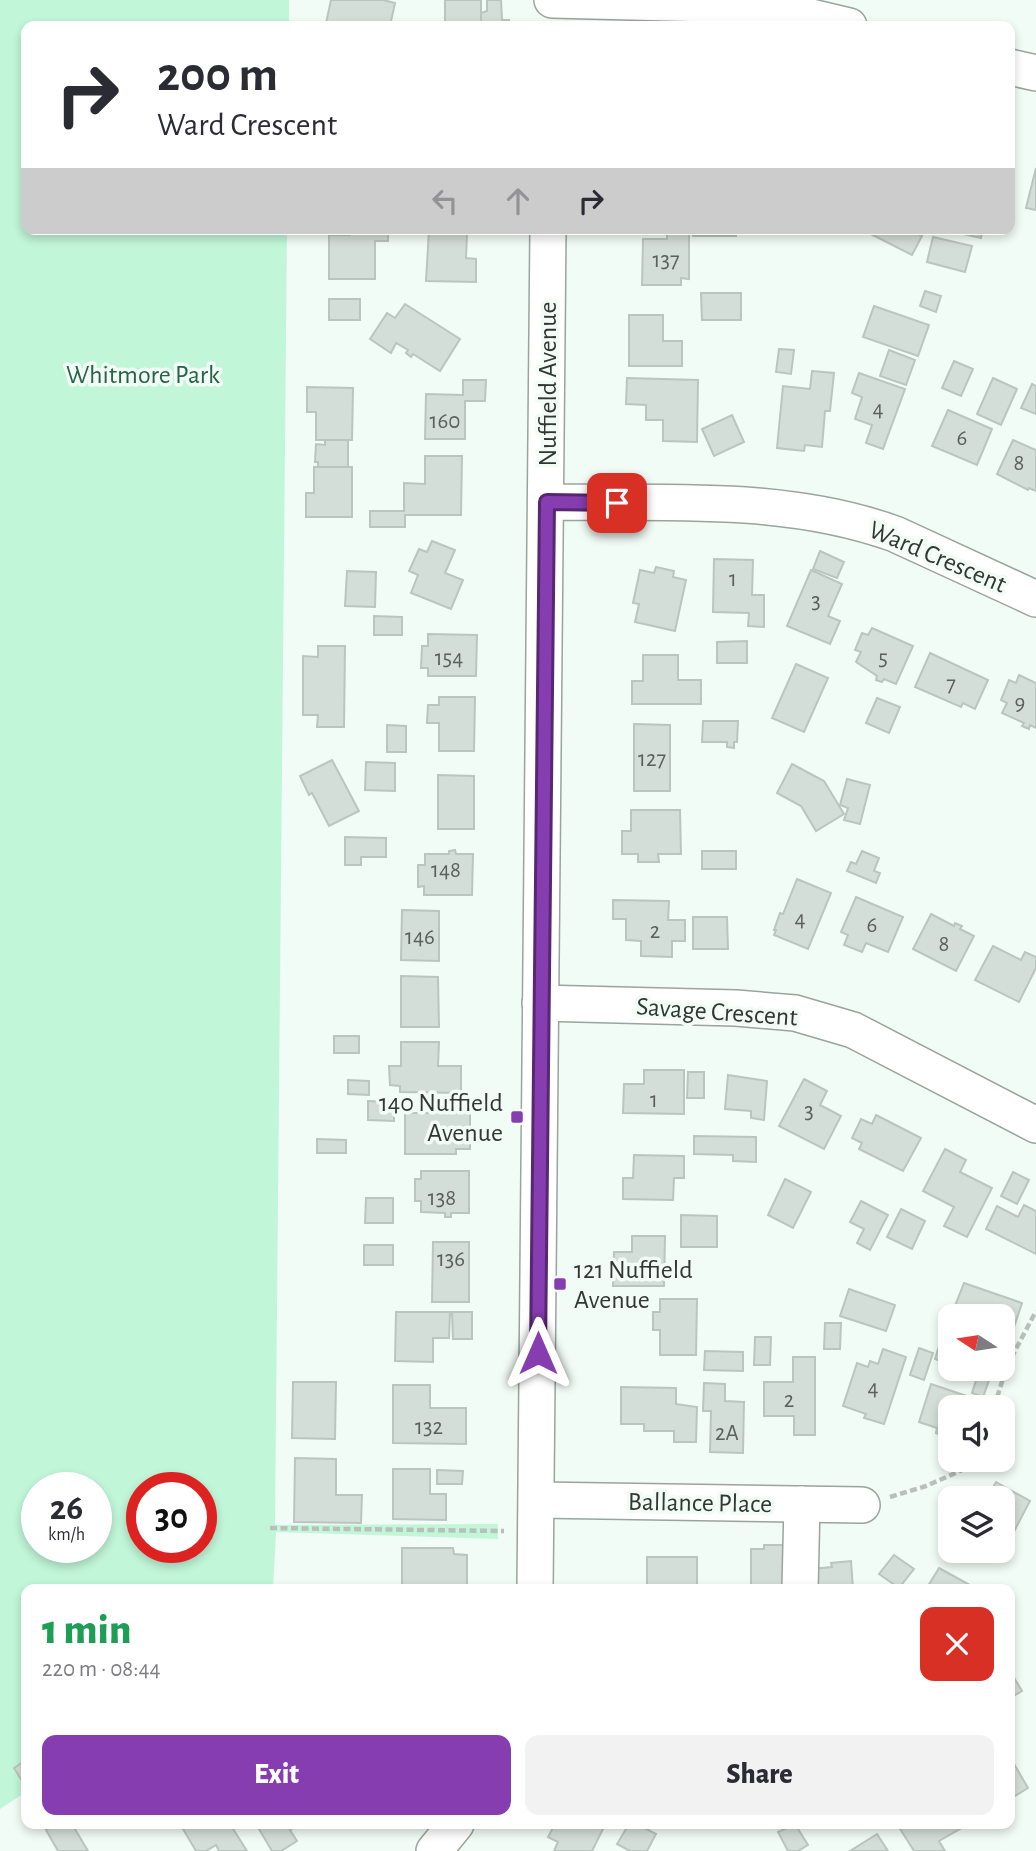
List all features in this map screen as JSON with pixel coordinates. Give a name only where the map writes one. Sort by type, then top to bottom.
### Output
[{"type":"street","points":[[551,21],[552,0],[749,5],[828,21]]},
{"type":"street","points":[[1015,68],[1036,73]]},
{"type":"street","name":"Nuffield Avenue","points":[[535,1584],[548,235]]},
{"type":"street","name":"Ward Crescent","points":[[547,502],[748,504],[827,515],[872,525],[895,534],[1036,599]]},
{"type":"street","name":"Savage Crescent","points":[[540,1003],[736,1007],[795,1013],[853,1030],[1036,1125]]},
{"type":"street","points":[[800,1584],[802,1504]]},
{"type":"street","name":"Ballance Place","points":[[537,1515],[802,1504],[863,1505]]},
{"type":"street","points":[[433,1851],[452,1829]]},
{"type":"path","points":[[999,1395],[1007,1366],[1036,1311]]},
{"type":"path","points":[[863,1505],[926,1486],[958,1472]]},
{"type":"path","points":[[270,1528],[492,1532],[537,1515]]},
{"type":"green space","name":"Whitmore Park","points":[[0,0],[289,0],[289,21],[21,21],[21,235],[287,235],[275,1525],[498,1524],[498,1539],[276,1532],[273,1584],[21,1584],[21,1795],[0,1809]]},
{"type":"building","points":[[331,0],[383,0],[395,3],[391,21],[326,21]]},
{"type":"building","points":[[445,0],[481,0],[481,21],[445,21]]},
{"type":"building","points":[[487,0],[501,0],[502,20],[509,21],[481,21],[481,13],[487,11]]},
{"type":"building","points":[[1036,168],[1036,210],[1026,208]]},
{"type":"building","points":[[329,235],[388,235],[388,241],[375,241],[375,279],[329,279]]},
{"type":"building","points":[[429,235],[467,235],[466,258],[476,259],[476,282],[426,281]]},
{"type":"building","points":[[667,235],[689,235],[689,279],[681,278],[681,285],[642,285],[643,239],[667,239]]},
{"type":"building","points":[[693,235],[736,235],[736,236]]},
{"type":"building","points":[[873,235],[922,236],[912,255]]},
{"type":"building","points":[[933,237],[972,246],[965,272],[927,262]]},
{"type":"building","points":[[925,291],[941,296],[936,312],[920,306]]},
{"type":"building","points":[[701,293],[741,293],[741,320],[702,320]]},
{"type":"building","points":[[329,299],[360,299],[360,320],[329,320]]},
{"type":"building","points":[[405,304],[460,339],[440,371],[413,354],[411,357],[406,353],[408,350],[396,343],[391,353],[370,339],[387,313],[395,318]]},
{"type":"building","points":[[874,306],[929,325],[918,356],[863,337]]},
{"type":"building","points":[[629,315],[663,315],[663,341],[682,341],[682,366],[629,366]]},
{"type":"building","points":[[779,349],[794,350],[791,374],[776,372]]},
{"type":"building","points":[[889,350],[915,360],[906,385],[880,376]]},
{"type":"building","points":[[954,361],[973,369],[961,396],[942,388]]},
{"type":"building","points":[[812,371],[834,373],[830,411],[825,411],[822,447],[805,445],[804,451],[777,448],[783,386],[810,389]]},
{"type":"building","points":[[859,373],[905,389],[883,449],[866,443],[872,425],[855,419],[862,397],[852,393]]},
{"type":"building","points":[[627,378],[698,380],[697,442],[663,441],[663,420],[646,420],[646,405],[626,404]]},
{"type":"building","points":[[993,378],[1017,389],[1001,425],[977,414]]},
{"type":"building","points":[[463,380],[486,380],[485,401],[465,401],[465,439],[425,439],[426,394],[463,395]]},
{"type":"building","points":[[1032,384],[1036,386],[1036,414],[1021,408]]},
{"type":"building","points":[[307,387],[353,388],[352,440],[316,440],[316,412],[307,412]]},
{"type":"building","points":[[948,410],[992,429],[977,465],[932,446]]},
{"type":"building","points":[[732,415],[744,442],[714,456],[702,429]]},
{"type":"building","points":[[325,440],[348,440],[348,467],[318,467],[318,462],[315,462],[316,444],[325,445]]},
{"type":"building","points":[[1013,440],[1036,450],[1036,491],[1029,488],[1028,490],[997,474]]},
{"type":"building","points":[[425,456],[462,456],[461,515],[405,515],[405,527],[370,527],[370,511],[404,511],[404,483],[425,484]]},
{"type":"building","points":[[314,467],[352,467],[352,517],[306,517],[306,493],[314,493]]},
{"type":"building","points":[[432,541],[455,550],[445,573],[463,580],[451,609],[411,593],[418,575],[409,571],[419,549],[427,552]]},
{"type":"building","points":[[820,551],[844,562],[837,578],[813,569]]},
{"type":"building","points":[[714,559],[753,560],[752,595],[764,595],[764,627],[748,626],[749,613],[713,612]]},
{"type":"building","points":[[656,567],[674,571],[673,577],[686,580],[675,631],[635,622],[639,604],[633,603],[640,570],[654,573]]},
{"type":"building","points":[[811,570],[842,584],[828,616],[840,621],[830,644],[787,626]]},
{"type":"building","points":[[347,571],[376,572],[375,607],[345,606]]},
{"type":"building","points":[[374,616],[402,617],[402,635],[374,635]]},
{"type":"building","points":[[872,628],[913,646],[896,684],[884,679],[882,682],[876,680],[877,676],[856,662],[861,652],[855,650],[862,633],[868,635]]},
{"type":"building","points":[[428,634],[477,635],[476,676],[428,676],[428,668],[421,668],[422,646],[428,646]]},
{"type":"building","points":[[747,641],[747,663],[717,663],[717,642]]},
{"type":"building","points":[[318,646],[345,646],[344,727],[317,727],[318,715],[303,715],[303,656],[318,657]]},
{"type":"building","points":[[930,653],[988,680],[975,709],[963,703],[961,707],[915,687]]},
{"type":"building","points":[[643,655],[678,655],[678,680],[701,680],[701,704],[632,704],[632,681],[643,681]]},
{"type":"building","points":[[796,664],[828,678],[804,732],[772,718]]},
{"type":"building","points":[[1019,675],[1036,683],[1036,728],[1030,725],[1029,729],[1022,726],[1024,723],[1002,713],[1007,703],[1001,700],[1009,680],[1016,683]]},
{"type":"building","points":[[439,697],[475,697],[474,751],[439,751],[439,723],[427,723],[428,705],[439,705]]},
{"type":"building","points":[[877,698],[900,707],[889,733],[866,723]]},
{"type":"building","points":[[703,721],[738,721],[734,748],[727,747],[727,742],[702,742]]},
{"type":"building","points":[[634,724],[670,725],[670,791],[634,791]]},
{"type":"building","points":[[387,725],[406,726],[406,752],[387,752]]},
{"type":"building","points":[[332,760],[359,811],[329,826],[300,776]]},
{"type":"building","points":[[366,762],[395,763],[395,791],[365,790]]},
{"type":"building","points":[[792,764],[824,781],[844,814],[816,831],[801,806],[777,793]]},
{"type":"building","points":[[438,775],[474,776],[474,829],[438,829]]},
{"type":"building","points":[[847,779],[870,785],[860,824],[844,820],[848,808],[840,805]]},
{"type":"building","points":[[631,810],[680,810],[681,854],[658,854],[659,862],[638,862],[638,854],[622,854],[622,831],[631,831]]},
{"type":"building","points":[[345,837],[386,838],[386,857],[361,857],[361,865],[345,865]]},
{"type":"building","points":[[455,850],[456,854],[473,854],[472,895],[424,895],[424,886],[418,887],[418,865],[425,865],[425,854],[449,854],[449,851]]},
{"type":"building","points":[[702,851],[736,851],[736,869],[702,869]]},
{"type":"building","points":[[862,851],[879,858],[874,871],[880,873],[876,883],[847,871],[851,862],[856,864]]},
{"type":"building","points":[[797,879],[831,893],[808,949],[774,935],[780,913],[783,914]]},
{"type":"building","points":[[856,897],[903,917],[888,952],[866,943],[862,952],[844,945],[848,935],[841,932]]},
{"type":"building","points":[[613,900],[669,901],[668,920],[685,920],[685,941],[672,941],[672,957],[641,956],[641,941],[626,940],[626,919],[613,919]]},
{"type":"building","points":[[402,910],[439,911],[439,961],[401,960]]},
{"type":"building","points":[[931,914],[954,926],[955,923],[962,926],[960,929],[974,936],[956,971],[913,949]]},
{"type":"building","points":[[693,917],[727,917],[728,949],[693,949]]},
{"type":"building","points":[[993,946],[1021,960],[1025,952],[1036,957],[1036,968],[1019,1002],[975,980]]},
{"type":"building","points":[[401,976],[438,977],[439,1027],[401,1027]]},
{"type":"building","points":[[334,1036],[359,1036],[359,1053],[334,1053]]},
{"type":"building","points":[[401,1042],[439,1042],[438,1066],[461,1066],[461,1093],[400,1092],[400,1086],[390,1085],[389,1066],[401,1066]]},
{"type":"building","points":[[644,1070],[684,1070],[684,1114],[623,1113],[624,1084],[644,1084]]},
{"type":"building","points":[[688,1072],[704,1072],[704,1098],[687,1098]]},
{"type":"building","points":[[728,1075],[767,1081],[764,1120],[751,1118],[751,1111],[725,1109]]},
{"type":"building","points":[[804,1079],[827,1091],[820,1105],[841,1116],[824,1149],[779,1126]]},
{"type":"building","points":[[348,1080],[369,1081],[369,1095],[348,1094]]},
{"type":"building","points":[[368,1101],[394,1102],[394,1121],[368,1120]]},
{"type":"building","points":[[432,1110],[439,1110],[439,1113],[470,1113],[470,1149],[456,1149],[456,1154],[405,1154],[405,1113],[432,1113]]},
{"type":"building","points":[[876,1115],[921,1138],[903,1171],[859,1149],[862,1143],[852,1138],[861,1119],[872,1124]]},
{"type":"building","points":[[694,1136],[756,1137],[756,1162],[733,1161],[733,1155],[694,1154]]},
{"type":"building","points":[[317,1139],[346,1140],[346,1153],[317,1153]]},
{"type":"building","points":[[945,1149],[966,1160],[960,1172],[992,1188],[967,1237],[944,1226],[954,1207],[923,1191]]},
{"type":"building","points":[[634,1155],[684,1156],[684,1178],[674,1178],[673,1200],[623,1199],[623,1178],[633,1178]]},
{"type":"building","points":[[421,1171],[469,1171],[469,1213],[451,1213],[451,1217],[445,1217],[445,1213],[421,1212],[421,1201],[415,1201],[415,1179],[421,1179]]},
{"type":"building","points":[[1013,1172],[1029,1180],[1017,1204],[1001,1196]]},
{"type":"building","points":[[785,1179],[811,1192],[793,1228],[768,1215]]},
{"type":"building","points":[[366,1198],[393,1198],[393,1223],[365,1223]]},
{"type":"building","points":[[861,1201],[888,1215],[870,1250],[857,1243],[864,1229],[850,1222]]},
{"type":"building","points":[[1024,1205],[1036,1211],[1036,1254],[986,1229],[997,1206],[1018,1217]]},
{"type":"building","points":[[901,1209],[925,1221],[912,1249],[887,1237]]},
{"type":"building","points":[[681,1215],[717,1216],[717,1247],[681,1247]]},
{"type":"building","points":[[632,1236],[665,1236],[664,1286],[613,1286],[614,1252],[632,1252]]},
{"type":"building","points":[[433,1242],[469,1242],[469,1302],[432,1302]]},
{"type":"building","points":[[364,1245],[393,1245],[393,1265],[364,1265]]},
{"type":"building","points":[[964,1283],[1022,1303],[1015,1324],[1015,1304],[956,1304]]},
{"type":"building","points":[[849,1289],[895,1305],[886,1331],[840,1316]]},
{"type":"building","points":[[660,1299],[697,1299],[696,1355],[660,1355],[660,1330],[653,1330],[653,1312],[660,1312]]},
{"type":"building","points":[[396,1312],[450,1312],[449,1338],[433,1338],[433,1362],[395,1361]]},
{"type":"building","points":[[452,1312],[472,1312],[472,1339],[453,1339]]},
{"type":"building","points":[[825,1323],[841,1323],[840,1349],[824,1349]]},
{"type":"building","points":[[755,1337],[771,1337],[770,1365],[754,1365]]},
{"type":"building","points":[[919,1348],[933,1353],[924,1380],[910,1375]]},
{"type":"building","points":[[883,1349],[906,1357],[884,1424],[864,1418],[866,1414],[843,1406],[857,1363],[868,1367],[870,1361],[878,1364]]},
{"type":"building","points":[[705,1351],[743,1352],[743,1371],[704,1370]]},
{"type":"building","points":[[793,1357],[815,1357],[815,1435],[794,1435],[794,1416],[764,1416],[764,1382],[793,1382]]},
{"type":"building","points":[[976,1381],[989,1381],[984,1395],[972,1393]]},
{"type":"building","points":[[293,1382],[336,1382],[335,1439],[292,1438]]},
{"type":"building","points":[[704,1383],[725,1384],[725,1401],[744,1402],[743,1453],[710,1452],[711,1411],[703,1411]]},
{"type":"building","points":[[931,1384],[964,1395],[938,1395],[938,1434],[937,1428],[919,1422]]},
{"type":"building","points":[[393,1385],[430,1385],[430,1408],[466,1408],[466,1444],[393,1443]]},
{"type":"building","points":[[621,1387],[676,1388],[676,1404],[697,1407],[696,1442],[674,1442],[674,1431],[644,1431],[644,1424],[621,1424]]},
{"type":"building","points":[[295,1458],[336,1459],[336,1495],[362,1495],[361,1523],[294,1522]]},
{"type":"building","points":[[393,1469],[430,1469],[430,1494],[446,1494],[446,1520],[393,1519]]},
{"type":"building","points":[[437,1470],[463,1471],[462,1484],[437,1484]]},
{"type":"building","points":[[1015,1493],[1030,1501],[1015,1530]]},
{"type":"building","points":[[764,1545],[792,1545],[791,1584],[751,1584],[751,1549],[764,1549]]},
{"type":"building","points":[[402,1548],[453,1548],[454,1554],[467,1555],[467,1584],[402,1584]]},
{"type":"building","points":[[894,1555],[914,1569],[902,1584],[893,1584],[879,1574]]},
{"type":"building","points":[[647,1557],[697,1557],[697,1584],[647,1584]]},
{"type":"building","points":[[851,1561],[853,1584],[813,1584],[812,1569],[832,1567],[831,1563]]},
{"type":"building","points":[[939,1568],[968,1584],[929,1584]]},
{"type":"building","points":[[1015,1679],[1022,1691],[1015,1695]]},
{"type":"building","points":[[21,1763],[21,1779],[14,1768]]},
{"type":"building","points":[[1015,1766],[1028,1788],[1015,1796]]},
{"type":"building","points":[[75,1829],[88,1851],[58,1851],[46,1830]]},
{"type":"building","points":[[183,1829],[233,1829],[247,1851],[219,1851],[216,1845],[206,1851],[196,1851]]},
{"type":"building","points":[[259,1829],[292,1829],[297,1841],[281,1851],[272,1851]]},
{"type":"building","points":[[552,1829],[603,1829],[592,1851],[554,1851],[558,1842],[548,1837]]},
{"type":"building","points":[[626,1829],[646,1829],[656,1834],[647,1851],[630,1851],[617,1844]]},
{"type":"building","points":[[798,1829],[808,1845],[798,1851],[788,1851],[778,1832]]},
{"type":"building","points":[[900,1829],[960,1829],[939,1841],[945,1851],[914,1851]]},
{"type":"building","points":[[877,1834],[888,1851],[850,1851]]},
{"type":"place","name":"140 Nuffield Avenue","points":[[517,1117]]},
{"type":"place","name":"121 Nuffield Avenue","points":[[560,1284]]},
{"type":"route","points":[[538,1353],[547,502],[617,503]]}]
